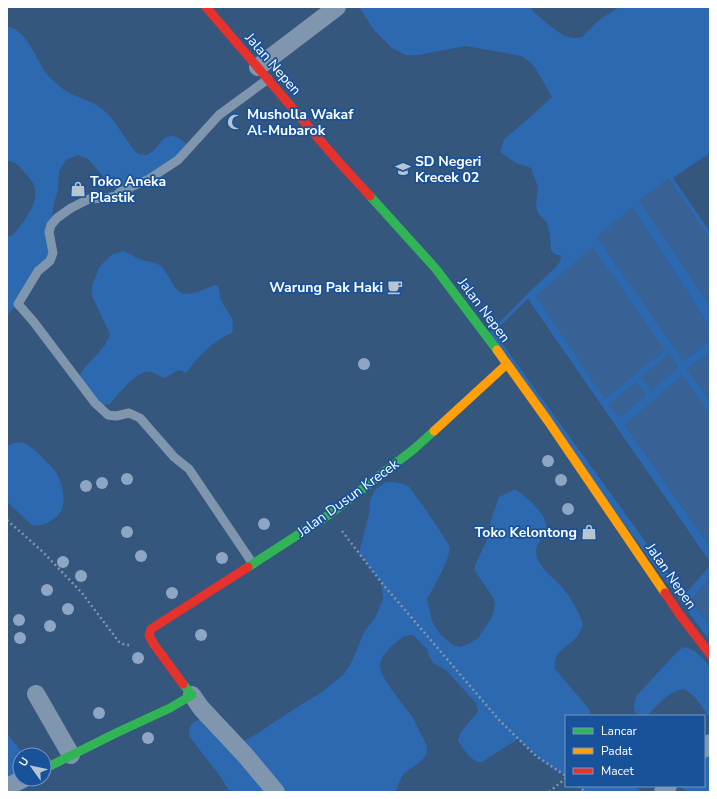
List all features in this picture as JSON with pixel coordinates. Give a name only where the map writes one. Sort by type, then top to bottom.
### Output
[{"type":"street","name":"Jalan Nepen","points":[[206,7],[337,160],[436,268],[548,421],[680,615],[710,654]]},
{"type":"street","points":[[263,73],[337,7]]},
{"type":"street","name":"Jalan Dusun Krecek","points":[[149,635],[151,629],[330,514],[414,449],[507,364]]},
{"type":"street","points":[[149,635],[201,708],[246,755],[276,792]]},
{"type":"street","points":[[36,694],[71,755]]},
{"type":"street","points":[[52,765],[192,696]]},
{"type":"lane","points":[[253,564],[189,468],[174,457],[140,418],[129,413],[116,416],[108,415],[95,403],[33,321],[18,304],[38,270],[50,261],[53,253],[50,232],[51,225],[57,218],[71,208],[89,199],[116,196],[120,192],[149,179],[178,160],[219,115],[263,73]]},
{"type":"path","points":[[330,514],[381,582],[500,721],[536,756],[565,776]]},
{"type":"path","points":[[7,520],[24,537],[43,552],[82,592],[119,642],[125,645],[131,645],[149,635]]},
{"type":"path","points":[[549,792],[565,778]]},
{"type":"shaded area","points":[[359,7],[530,7],[551,27],[565,36],[573,38],[582,37],[599,20],[619,7],[710,7],[710,153],[673,178],[710,232],[710,239],[668,178],[710,304],[710,327],[632,207],[683,361],[710,341],[710,353],[687,369],[710,402],[710,414],[682,376],[625,425],[710,547],[710,562],[528,299],[494,332],[684,595],[710,566],[710,578],[691,600],[710,627],[710,633],[707,637],[486,336],[560,262],[561,255],[556,255],[551,250],[550,234],[547,223],[538,213],[536,206],[538,187],[531,168],[516,163],[500,152],[504,139],[552,97],[536,69],[530,62],[521,56],[466,46],[418,55],[406,55],[392,48],[374,30]]},
{"type":"shaded area","points":[[7,27],[14,29],[26,39],[47,74],[58,85],[71,94],[98,106],[107,113],[138,154],[145,155],[151,153],[162,140],[172,136],[179,138],[188,145],[187,150],[120,192],[111,185],[88,159],[78,155],[66,160],[59,171],[58,191],[54,203],[51,225],[53,253],[18,304],[7,315],[7,236],[12,236],[32,208],[35,189],[30,178],[17,165],[7,161]]},
{"type":"shaded area","points":[[668,178],[710,239],[709,305],[639,201]]},
{"type":"shaded area","points":[[632,207],[710,327],[710,341],[683,361],[597,237]]},
{"type":"shaded area","points":[[593,247],[665,350],[605,399],[536,296]]},
{"type":"shaded area","points":[[123,251],[161,266],[181,293],[192,294],[214,285],[218,286],[221,300],[231,316],[233,328],[232,333],[218,340],[206,350],[186,373],[179,370],[164,378],[152,372],[141,374],[129,383],[110,404],[103,405],[99,403],[79,377],[87,365],[104,346],[110,334],[92,296],[92,285],[100,266],[113,254]]},
{"type":"shaded area","points":[[669,353],[679,367],[651,391],[641,377]]},
{"type":"shaded area","points":[[710,353],[710,402],[687,369]]},
{"type":"shaded area","points":[[682,375],[710,414],[710,547],[625,425]]},
{"type":"shaded area","points":[[636,382],[647,395],[620,418],[608,405]]},
{"type":"shaded area","points":[[13,443],[25,444],[33,448],[55,470],[60,482],[64,500],[62,508],[58,515],[44,524],[33,526],[7,502],[7,446]]},
{"type":"shaded area","points":[[386,482],[401,483],[409,487],[443,535],[449,546],[448,557],[445,565],[427,599],[432,621],[440,634],[453,645],[460,647],[478,638],[492,617],[495,605],[493,597],[475,571],[475,565],[488,538],[491,520],[499,497],[515,489],[535,506],[544,518],[546,529],[536,549],[537,557],[545,569],[569,596],[583,625],[576,637],[557,655],[555,659],[555,669],[589,709],[591,715],[565,715],[565,775],[545,763],[518,739],[482,762],[478,762],[471,758],[458,741],[463,729],[478,711],[476,703],[446,670],[433,663],[427,649],[413,635],[407,635],[397,642],[388,650],[380,663],[381,672],[384,678],[414,720],[427,749],[426,754],[421,761],[403,775],[396,792],[230,792],[220,776],[189,736],[192,724],[203,718],[241,742],[250,738],[319,694],[344,674],[352,661],[364,632],[376,616],[383,599],[381,582],[359,553],[369,514],[370,501],[375,490]]},
{"type":"shaded area","points":[[710,578],[710,627],[691,600]]},
{"type":"shaded area","points":[[685,647],[693,650],[710,668],[710,721],[700,703],[684,689],[678,690],[668,696],[648,715],[637,715],[634,708],[636,696],[680,649]]},
{"type":"shaded area","points":[[7,733],[18,747],[12,747],[12,784],[7,787]]},
{"type":"shaded area","points":[[710,754],[710,792],[687,792],[680,787],[705,787],[705,758]]},
{"type":"shaded area","points":[[579,787],[635,787],[642,792],[585,792]]},
{"type":"traffic: fast","points":[[370,196],[436,269],[497,350]]},
{"type":"traffic: fast","points":[[248,567],[330,514],[414,449],[434,431]]},
{"type":"traffic: fast","points":[[52,765],[170,708],[192,695],[183,684]]},
{"type":"traffic: slow","points":[[497,350],[548,421],[665,593]]},
{"type":"traffic: slow","points":[[434,431],[507,364]]},
{"type":"traffic: jam","points":[[206,7],[337,160],[370,196]]},
{"type":"traffic: jam","points":[[183,684],[153,643],[149,635],[151,629],[248,567]]},
{"type":"traffic: jam","points":[[665,593],[710,654]]},
{"type":"place","name":"Musholla Wakaf Al-Mubarok","points":[[235,122]]},
{"type":"place","name":"SD Negeri Krecek 02","points":[[403,169]]},
{"type":"place","name":"Toko Aneka Plastik","points":[[78,189]]},
{"type":"place","name":"Warung Pak Haki","points":[[395,287]]},
{"type":"place","name":"Toko Kelontong","points":[[589,532]]}]
